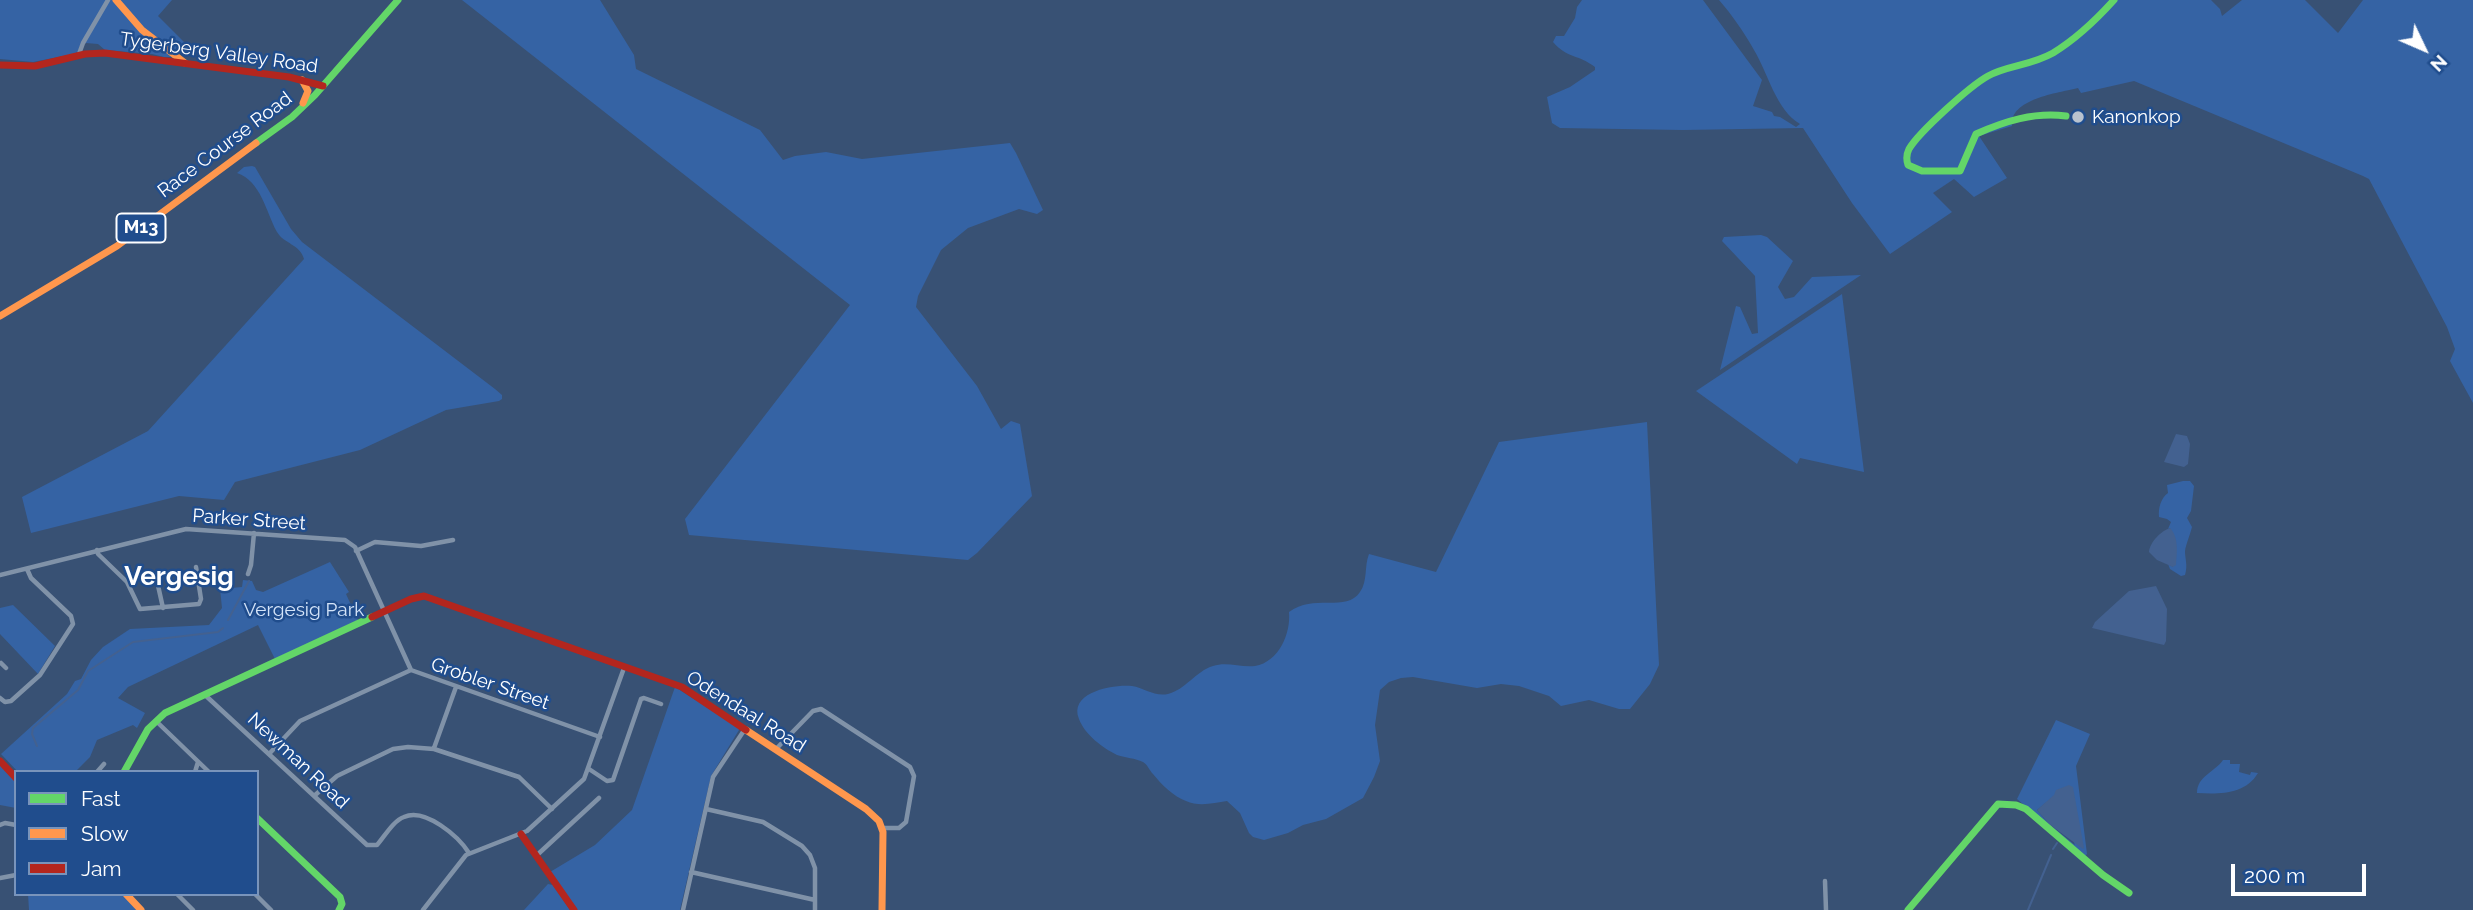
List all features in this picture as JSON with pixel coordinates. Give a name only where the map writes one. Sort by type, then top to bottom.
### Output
[{"type":"street","points":[[79,55],[108,0]]},
{"type":"street","points":[[116,0],[142,30],[186,63]]},
{"type":"street","name":"Tygerberg Valley Road","points":[[0,65],[35,66],[79,55],[112,53],[302,80],[323,86],[398,0]]},
{"type":"street","points":[[2066,116],[2034,115],[1976,134],[1960,171],[1920,172],[1906,162],[1908,150],[1976,84],[1995,73],[2030,64],[2057,50],[2085,30],[2114,0]]},
{"type":"street","points":[[297,112],[308,93],[302,80]]},
{"type":"street","name":"Race Course Road","points":[[0,316],[117,246],[297,112],[323,86]]},
{"type":"street","name":"Parker Street","points":[[0,575],[186,528],[345,540],[352,543],[356,551]]},
{"type":"street","points":[[248,574],[254,533]]},
{"type":"street","points":[[411,670],[356,551],[372,543],[421,546],[453,540]]},
{"type":"street","points":[[97,550],[128,584],[139,609],[195,606],[200,603],[196,568]]},
{"type":"street","points":[[0,698],[5,702],[11,701],[40,675],[73,625],[71,616],[30,576],[27,569]]},
{"type":"street","points":[[157,581],[163,608]]},
{"type":"street","name":"Odendaal Road","points":[[384,611],[419,596],[682,687],[866,809],[877,818],[882,828]]},
{"type":"street","points":[[125,770],[145,734],[155,720],[165,713],[384,611]]},
{"type":"street","points":[[0,663],[6,668]]},
{"type":"street","points":[[423,910],[469,853],[531,828],[584,779],[625,667]]},
{"type":"street","name":"Grobler Street","points":[[269,754],[300,721],[411,670],[600,737]]},
{"type":"street","points":[[434,749],[456,687]]},
{"type":"street","name":"Newman Road","points":[[205,694],[366,844],[373,846],[379,843],[398,820],[415,815],[441,825],[469,853]]},
{"type":"street","points":[[589,768],[607,781],[613,780],[640,700],[644,698],[661,704]]},
{"type":"street","points":[[776,749],[813,711],[821,709],[911,766],[914,776],[906,822],[899,828],[882,828],[883,910]]},
{"type":"street","points":[[155,720],[207,770]]},
{"type":"street","points":[[683,910],[713,778],[745,728]]},
{"type":"street","points":[[314,796],[333,778],[393,749],[408,747],[434,749],[522,779],[552,809]]},
{"type":"street","points":[[0,761],[14,776]]},
{"type":"street","points":[[196,770],[198,762]]},
{"type":"street","points":[[99,770],[104,764]]},
{"type":"street","points":[[536,856],[599,798]]},
{"type":"street","points":[[1908,910],[1998,804],[2016,805],[2026,809],[2129,893]]},
{"type":"street","points":[[706,808],[763,822],[802,846],[810,855],[815,868],[815,910]]},
{"type":"street","points":[[259,820],[340,897],[342,904],[339,910]]},
{"type":"street","points":[[521,834],[574,910]]},
{"type":"street","points":[[691,872],[815,900]]},
{"type":"street","points":[[1825,881],[1826,910]]},
{"type":"street","points":[[128,896],[141,910]]},
{"type":"street","points":[[179,896],[193,910]]},
{"type":"street","points":[[257,896],[271,910]]},
{"type":"street","points":[[430,902],[436,910]]},
{"type":"green space","points":[[0,0],[172,0],[158,16],[184,42],[184,48],[170,57],[164,57],[105,50],[98,44],[86,43],[74,54],[33,62],[0,59]]},
{"type":"green space","points":[[462,0],[600,0],[634,55],[636,69],[760,130],[783,160],[826,152],[862,159],[1010,143],[1043,210],[1037,214],[1019,209],[968,228],[941,250],[918,296],[916,307],[977,386],[1001,429],[1011,421],[1020,424],[1032,496],[977,553],[968,560],[689,535],[685,519],[850,305]]},
{"type":"green space","points":[[1582,0],[1703,0],[1762,80],[1753,106],[1772,112],[1774,116],[1796,127],[1800,124],[1785,110],[1750,43],[1719,0],[2211,0],[2220,9],[2222,16],[2242,0],[2305,0],[2338,33],[2363,0],[2473,0],[2473,403],[2450,361],[2455,349],[2447,327],[2369,179],[2363,176],[2134,81],[2081,93],[2078,88],[2026,103],[2013,117],[2012,126],[1979,136],[2007,178],[1974,197],[1954,179],[1933,193],[1952,212],[1890,254],[1852,203],[1803,128],[1560,128],[1552,123],[1547,97],[1570,87],[1595,70],[1589,63],[1564,51],[1553,42],[1556,36],[1564,36]]},
{"type":"green space","points":[[252,166],[302,242],[495,389],[502,395],[502,399],[446,410],[360,450],[235,482],[224,500],[179,496],[31,533],[22,497],[148,431],[304,259],[299,250],[277,232],[252,183],[237,173],[244,167]]},
{"type":"green space","points":[[1724,237],[1767,237],[1793,261],[1778,287],[1785,299],[1794,297],[1812,277],[1861,275],[1720,370],[1736,306],[1740,307],[1752,334],[1758,333],[1755,276],[1722,241]]},
{"type":"green space","points":[[1842,294],[1864,472],[1800,458],[1797,464],[1696,391]]},
{"type":"green space","points":[[1647,422],[1659,665],[1650,684],[1630,709],[1619,709],[1589,700],[1561,706],[1549,696],[1519,686],[1501,684],[1477,688],[1413,677],[1389,682],[1380,690],[1375,725],[1380,761],[1363,798],[1326,819],[1264,840],[1249,833],[1240,813],[1227,801],[1201,804],[1181,799],[1164,786],[1145,763],[1112,752],[1095,740],[1082,725],[1077,710],[1080,702],[1086,696],[1104,688],[1132,686],[1168,694],[1180,689],[1207,668],[1224,664],[1255,666],[1271,659],[1282,645],[1288,629],[1289,612],[1309,604],[1347,601],[1360,592],[1369,554],[1436,572],[1499,442]]},
{"type":"green space","points":[[2190,481],[2194,486],[2191,511],[2187,518],[2192,527],[2185,551],[2186,571],[2185,575],[2181,576],[2170,569],[2168,564],[2173,567],[2170,528],[2168,529],[2171,522],[2159,517],[2159,514],[2162,500],[2168,493],[2167,485]]},
{"type":"green space","name":"Vergesig Park","points":[[330,562],[349,592],[346,594],[358,620],[275,659],[258,625],[128,687],[118,698],[145,713],[137,728],[133,725],[97,740],[90,757],[77,770],[16,770],[1,754],[67,694],[103,647],[130,629],[209,625],[222,608],[220,589],[242,587],[243,580],[252,581],[256,590],[263,592]]},
{"type":"green space","points":[[13,605],[55,646],[38,674],[0,634],[0,608]]},
{"type":"green space","points":[[675,687],[739,730],[711,776],[680,910],[577,910],[550,872],[595,845],[632,810]]},
{"type":"green space","points":[[2056,720],[2090,734],[2076,766],[2087,854],[2084,857],[2017,799]],"holes":[[[2055,795],[2075,845],[2049,824],[2037,810]]]},
{"type":"green space","points":[[2223,760],[2230,760],[2230,764],[2240,764],[2239,772],[2250,775],[2251,772],[2258,773],[2246,786],[2231,792],[2197,793],[2203,778]]},
{"type":"green space","points":[[0,765],[14,780],[14,808],[0,805]]},
{"type":"green space","points":[[548,884],[553,885],[570,910],[524,910]]},
{"type":"green space","points":[[28,896],[125,896],[138,910],[29,910]]},
{"type":"shaded area","points":[[2176,434],[2187,436],[2190,444],[2188,464],[2184,467],[2164,462]]},
{"type":"shaded area","points":[[2170,528],[2177,545],[2176,565],[2173,567],[2157,560],[2149,552],[2156,537]]},
{"type":"shaded area","points":[[2156,586],[2167,609],[2164,645],[2092,628],[2095,622],[2129,591]]},
{"type":"shaded area","points":[[2069,785],[2073,787],[2083,849],[2049,824],[2037,810],[2056,790]]},
{"type":"waterway","points":[[228,620],[249,581]]},
{"type":"waterway","points":[[37,746],[32,734],[33,728],[78,690],[88,671],[133,642],[218,632],[223,628]]},
{"type":"waterway","points":[[2053,849],[2057,843]]},
{"type":"waterway","points":[[2028,910],[2051,855]]},
{"type":"traffic: fast","points":[[256,143],[292,117],[315,95],[398,0]]},
{"type":"traffic: fast","points":[[2066,116],[2043,115],[2020,119],[1976,134],[1960,171],[1922,171],[1908,165],[1907,153],[1915,141],[1969,89],[1996,72],[2036,61],[2053,53],[2085,29],[2114,0]]},
{"type":"traffic: fast","points":[[125,770],[148,729],[165,713],[372,617]]},
{"type":"traffic: fast","points":[[1908,910],[1998,804],[2016,805],[2026,809],[2103,875],[2129,893]]},
{"type":"traffic: fast","points":[[259,820],[340,897],[342,904],[339,910]]},
{"type":"traffic: slow","points":[[116,0],[142,30],[185,63]]},
{"type":"traffic: slow","points":[[302,80],[308,91],[303,103]]},
{"type":"traffic: slow","points":[[0,316],[117,246],[256,143]]},
{"type":"traffic: slow","points":[[746,730],[866,809],[879,821],[883,832],[882,910]]},
{"type":"traffic: slow","points":[[128,896],[141,910]]},
{"type":"traffic: jam","points":[[0,65],[35,66],[85,54],[105,53],[289,77],[323,86]]},
{"type":"traffic: jam","points":[[372,617],[424,596],[682,687],[746,730]]},
{"type":"traffic: jam","points":[[0,761],[14,776]]},
{"type":"traffic: jam","points":[[521,834],[574,910]]},
{"type":"place","name":"Kanonkop","points":[[2078,117]]},
{"type":"district","name":"Vergesig","points":[[179,577]]}]
